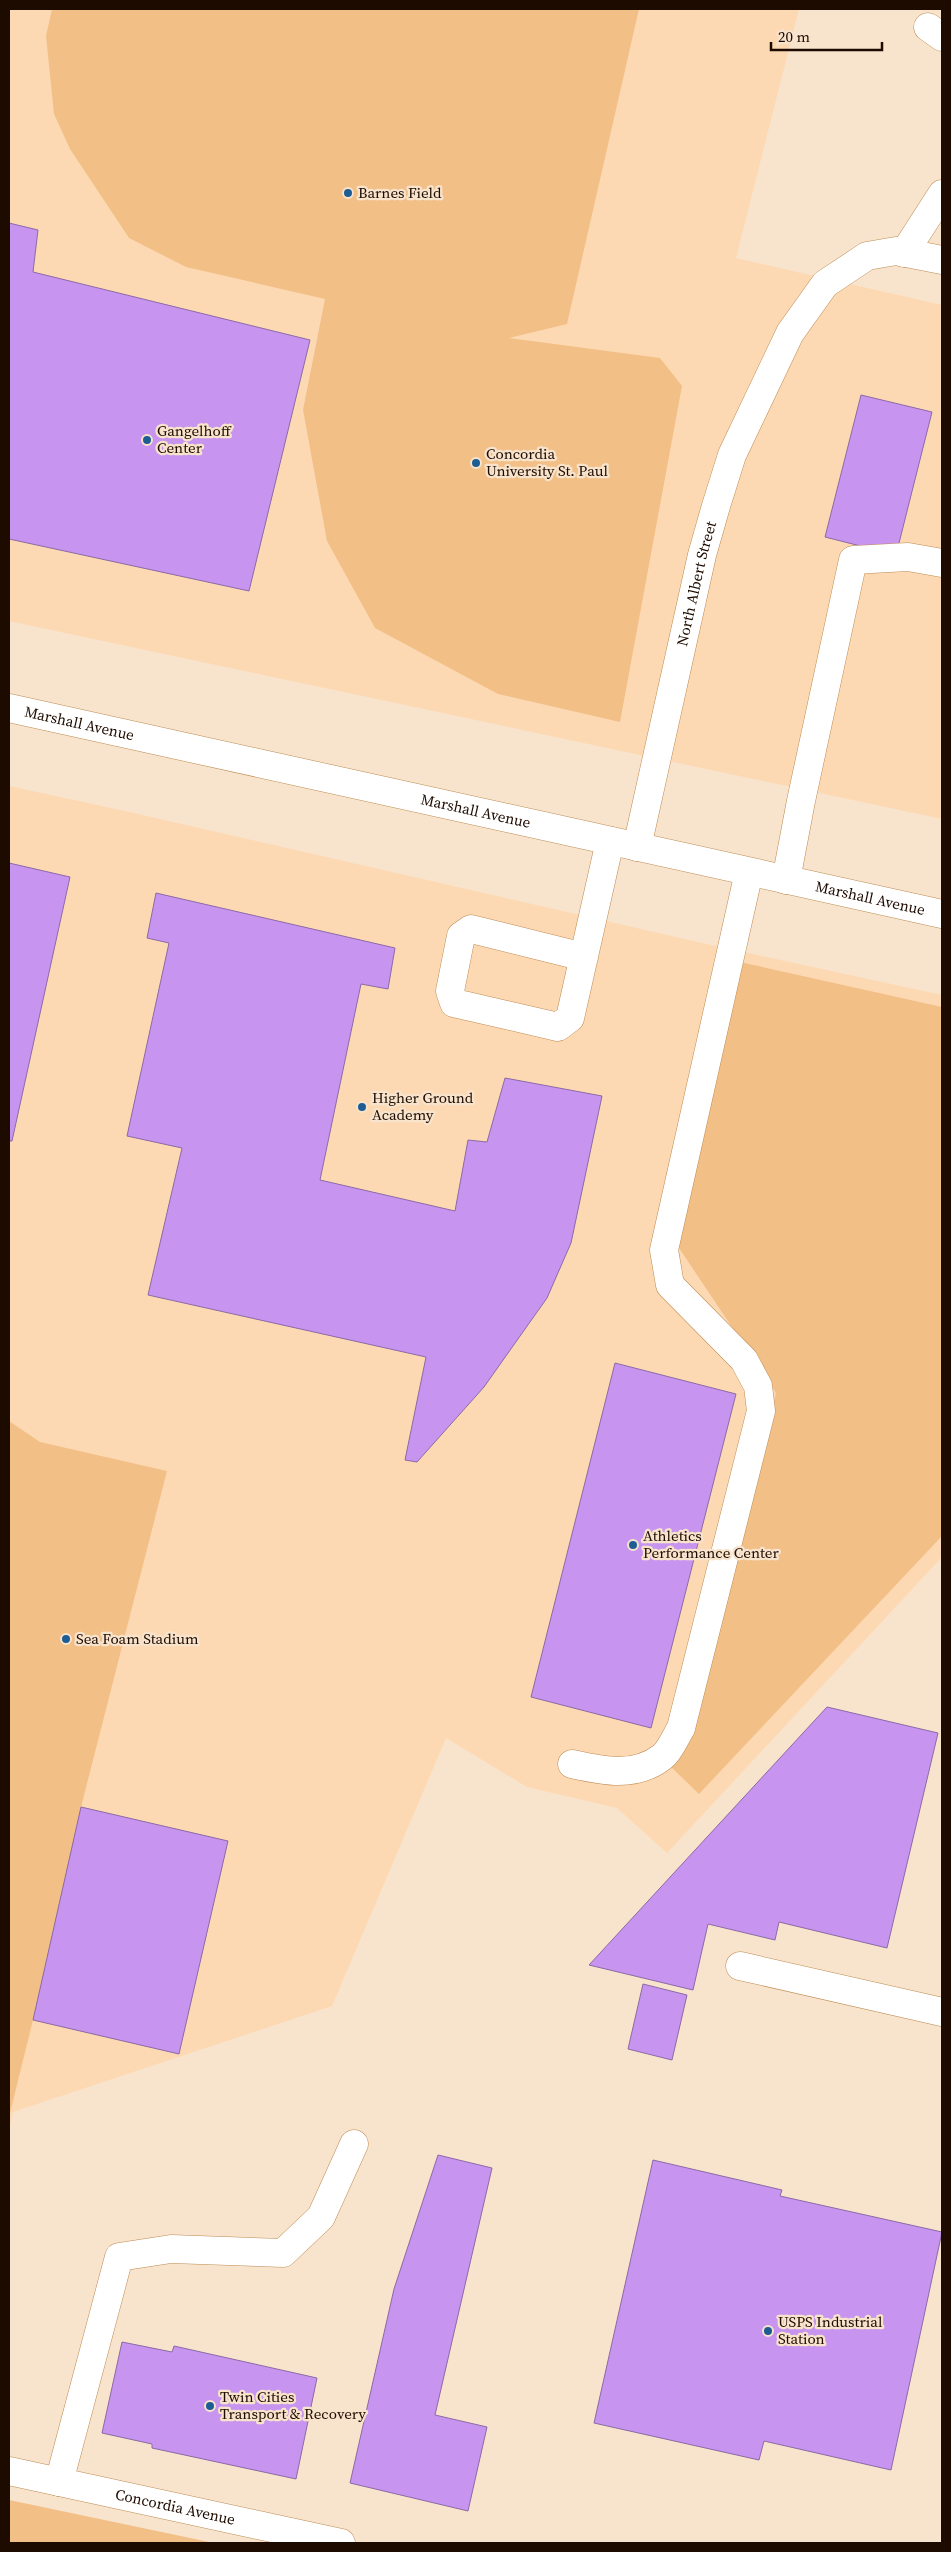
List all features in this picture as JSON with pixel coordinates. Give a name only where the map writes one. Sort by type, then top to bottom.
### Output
[{"type":"street","points":[[904,253],[942,194]]},
{"type":"street","name":"North Albert Street","points":[[637,846],[702,555],[716,506],[732,454],[790,334],[825,284],[867,256],[896,251],[942,260]]},
{"type":"street","points":[[786,880],[800,801],[853,560],[908,557],[942,563]]},
{"type":"street","name":"Marshall Avenue","points":[[9,708],[942,914]]},
{"type":"street","points":[[584,957],[471,929],[461,936],[450,991],[454,1003],[558,1026],[570,1018],[584,957],[610,841]]},
{"type":"street","points":[[572,1764],[610,1772],[636,1770],[663,1756],[681,1728],[761,1411],[758,1386],[744,1360],[670,1285],[664,1250],[749,872]]},
{"type":"street","points":[[740,1966],[942,2012]]},
{"type":"street","points":[[59,2482],[119,2257],[171,2249],[282,2253],[321,2217],[354,2144]]},
{"type":"street","name":"Concordia Avenue","points":[[9,2471],[341,2543]]},
{"type":"shaded area","name":"Concordia University St. Paul","points":[[9,9],[799,9],[736,258],[942,305],[942,819],[9,621]]},
{"type":"shaded area","points":[[52,9],[639,9],[567,324],[509,338],[660,358],[682,386],[620,722],[498,694],[375,628],[327,541],[303,410],[325,299],[186,267],[129,238],[70,149],[54,114],[46,36]]},
{"type":"shaded area","points":[[9,786],[702,943],[942,995],[942,1557],[667,1853],[617,1808],[527,1787],[446,1738],[332,2006],[13,2112],[9,2130]]},
{"type":"shaded area","points":[[740,962],[942,1007],[942,1536],[699,1794],[669,1765],[688,1739],[776,1393],[675,1242]]},
{"type":"shaded area","name":"Sea Foam Stadium","points":[[9,1421],[40,1442],[167,1471],[81,1807],[228,1841],[179,2054],[33,2020],[9,2117]]},
{"type":"shaded area","points":[[9,2500],[214,2543],[9,2543]]},
{"type":"building","name":"Gangelhoff Center","points":[[9,223],[38,230],[33,272],[310,340],[249,591],[9,539]]},
{"type":"building","points":[[861,395],[932,412],[896,555],[825,537]]},
{"type":"building","points":[[9,863],[70,877],[12,1141],[9,1141]]},
{"type":"building","points":[[156,893],[395,948],[388,989],[361,984],[320,1180],[455,1211],[468,1140],[487,1142],[505,1078],[602,1096],[571,1243],[547,1298],[484,1387],[417,1462],[405,1460],[426,1357],[148,1295],[182,1148],[127,1136],[169,943],[147,938]]},
{"type":"building","name":"Athletics Performance Center","points":[[615,1363],[736,1394],[651,1728],[531,1697]]},
{"type":"building","points":[[827,1707],[938,1733],[887,1948],[779,1922],[775,1940],[708,1924],[693,1990],[589,1965]]},
{"type":"building","points":[[81,1807],[228,1841],[179,2054],[33,2020]]},
{"type":"building","points":[[643,1984],[687,1995],[672,2060],[628,2049]]},
{"type":"building","points":[[438,2155],[492,2168],[435,2415],[487,2427],[468,2511],[350,2483],[394,2289]]},
{"type":"building","name":"USPS Industrial Station","points":[[653,2160],[782,2190],[780,2196],[942,2232],[891,2470],[764,2441],[759,2460],[594,2423]]},
{"type":"building","name":"Twin Cities Transport & Recovery","points":[[122,2342],[172,2352],[174,2346],[317,2378],[296,2479],[152,2448],[152,2444],[102,2433]]},
{"type":"place","name":"Barnes Field","points":[[348,193]]},
{"type":"place","name":"Gangelhoff Center","points":[[147,440]]},
{"type":"place","name":"Concordia University St. Paul","points":[[476,463]]},
{"type":"place","name":"Higher Ground Academy","points":[[362,1107]]},
{"type":"place","name":"Athletics Performance Center","points":[[633,1545]]},
{"type":"place","name":"Sea Foam Stadium","points":[[66,1639]]},
{"type":"place","name":"USPS Industrial Station","points":[[768,2331]]},
{"type":"place","name":"Twin Cities Transport & Recovery","points":[[210,2406]]}]
